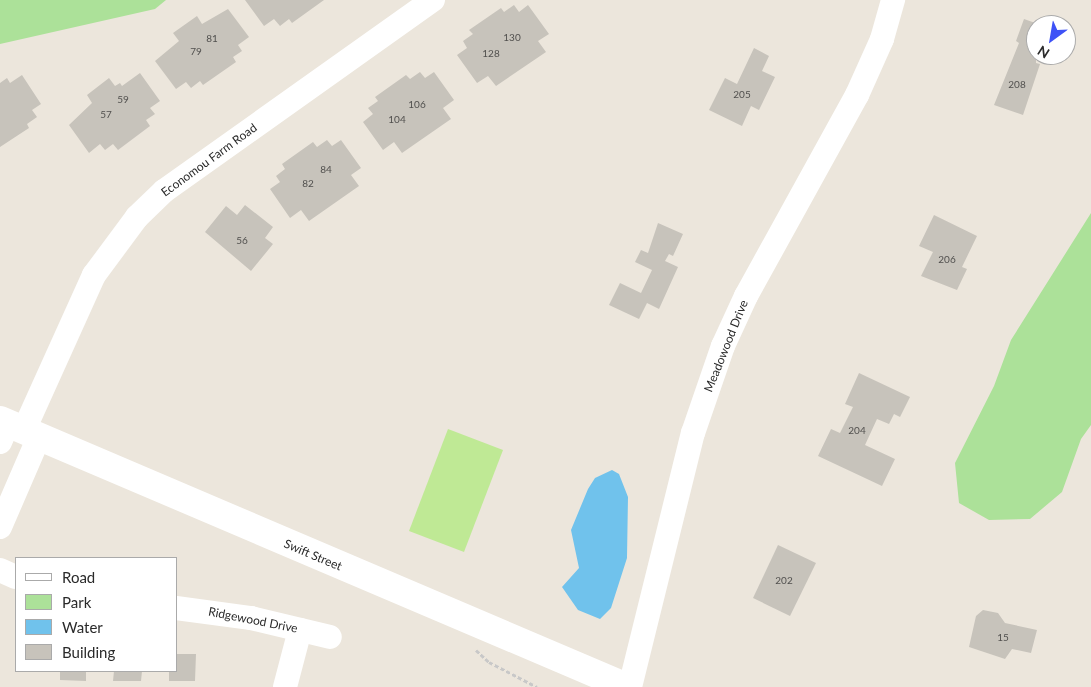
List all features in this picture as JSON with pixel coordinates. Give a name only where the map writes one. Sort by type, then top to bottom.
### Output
[{"type":"street","name":"Economou Farm Road","points":[[14,431],[94,275],[137,217],[164,191],[433,0]]},
{"type":"street","name":"Meadowood Drive","points":[[628,687],[693,433],[723,346],[746,296],[857,95],[882,39],[893,0]]},
{"type":"street","points":[[0,527],[14,431]]},
{"type":"street","name":"Swift Street","points":[[14,431],[628,687]]},
{"type":"street","points":[[0,570],[15,577]]},
{"type":"street","name":"Ridgewood Drive","points":[[178,608],[243,616],[330,638]]},
{"type":"street","points":[[285,687],[300,630]]},
{"type":"green space","points":[[0,0],[166,0],[155,9],[0,44]]},
{"type":"green space","points":[[1091,213],[1091,425],[1081,439],[1062,492],[1030,519],[989,520],[959,503],[955,463],[994,386],[1011,340]]},
{"type":"green space","points":[[448,429],[503,450],[464,552],[409,531]]},
{"type":"water","points":[[612,470],[619,474],[628,497],[627,558],[611,608],[600,619],[578,610],[562,587],[579,568],[571,530],[588,489],[595,478]]},
{"type":"building","points":[[245,0],[324,0],[292,23],[289,19],[280,26],[274,19],[264,26]]},
{"type":"building","points":[[514,5],[519,12],[528,5],[549,34],[538,41],[546,52],[496,86],[488,76],[477,83],[457,55],[467,48],[463,41],[473,34],[469,30],[501,8],[504,12]]},
{"type":"building","points":[[228,9],[249,37],[238,45],[242,51],[233,57],[236,62],[203,85],[200,81],[191,88],[186,82],[176,89],[155,61],[179,41],[173,33],[197,16],[202,24]]},
{"type":"building","points":[[1024,19],[1026,20],[1026,65],[1040,65],[1023,115],[994,105],[1019,43],[1016,41]]},
{"type":"building","points":[[754,48],[769,56],[762,71],[775,77],[759,110],[751,106],[742,126],[709,110],[725,78],[737,84]]},
{"type":"building","points":[[420,72],[425,78],[434,72],[454,100],[443,108],[451,119],[402,153],[394,142],[383,150],[363,122],[373,114],[368,108],[378,101],[375,97],[406,75],[410,79]]},
{"type":"building","points":[[140,73],[160,101],[150,108],[155,114],[146,120],[150,126],[118,150],[113,144],[105,150],[100,144],[89,153],[69,125],[92,103],[87,95],[109,78],[115,86],[120,83],[122,86]]},
{"type":"building","points":[[22,75],[41,104],[32,110],[37,117],[27,124],[29,128],[0,147],[0,83],[7,78],[10,83]]},
{"type":"building","points":[[327,140],[332,146],[341,140],[361,168],[351,175],[359,186],[309,221],[301,210],[290,218],[270,189],[280,182],[276,176],[285,169],[282,164],[313,142],[317,147]]},
{"type":"building","points":[[245,205],[273,227],[265,238],[273,244],[251,271],[205,232],[226,206],[237,215]]},
{"type":"building","points":[[934,215],[977,236],[962,267],[967,269],[957,290],[921,276],[933,252],[919,246]]},
{"type":"building","points":[[658,223],[683,234],[673,256],[669,254],[665,261],[678,267],[659,309],[647,303],[639,319],[609,305],[620,283],[641,293],[652,270],[635,262],[641,250],[648,253]]},
{"type":"building","points":[[859,373],[910,397],[900,417],[894,414],[889,424],[877,419],[865,445],[895,459],[882,486],[818,456],[831,429],[840,433],[853,407],[845,404]]},
{"type":"building","points":[[778,545],[816,563],[790,616],[753,598]]},
{"type":"building","points":[[983,610],[998,613],[1005,623],[1037,630],[1031,653],[1012,649],[1005,659],[969,647],[976,616]]},
{"type":"building","points":[[178,654],[196,654],[195,681],[169,681],[169,672],[178,672]]},
{"type":"building","points":[[60,672],[86,672],[86,681],[60,680]]},
{"type":"building","points":[[114,672],[142,672],[141,681],[113,681]]}]
